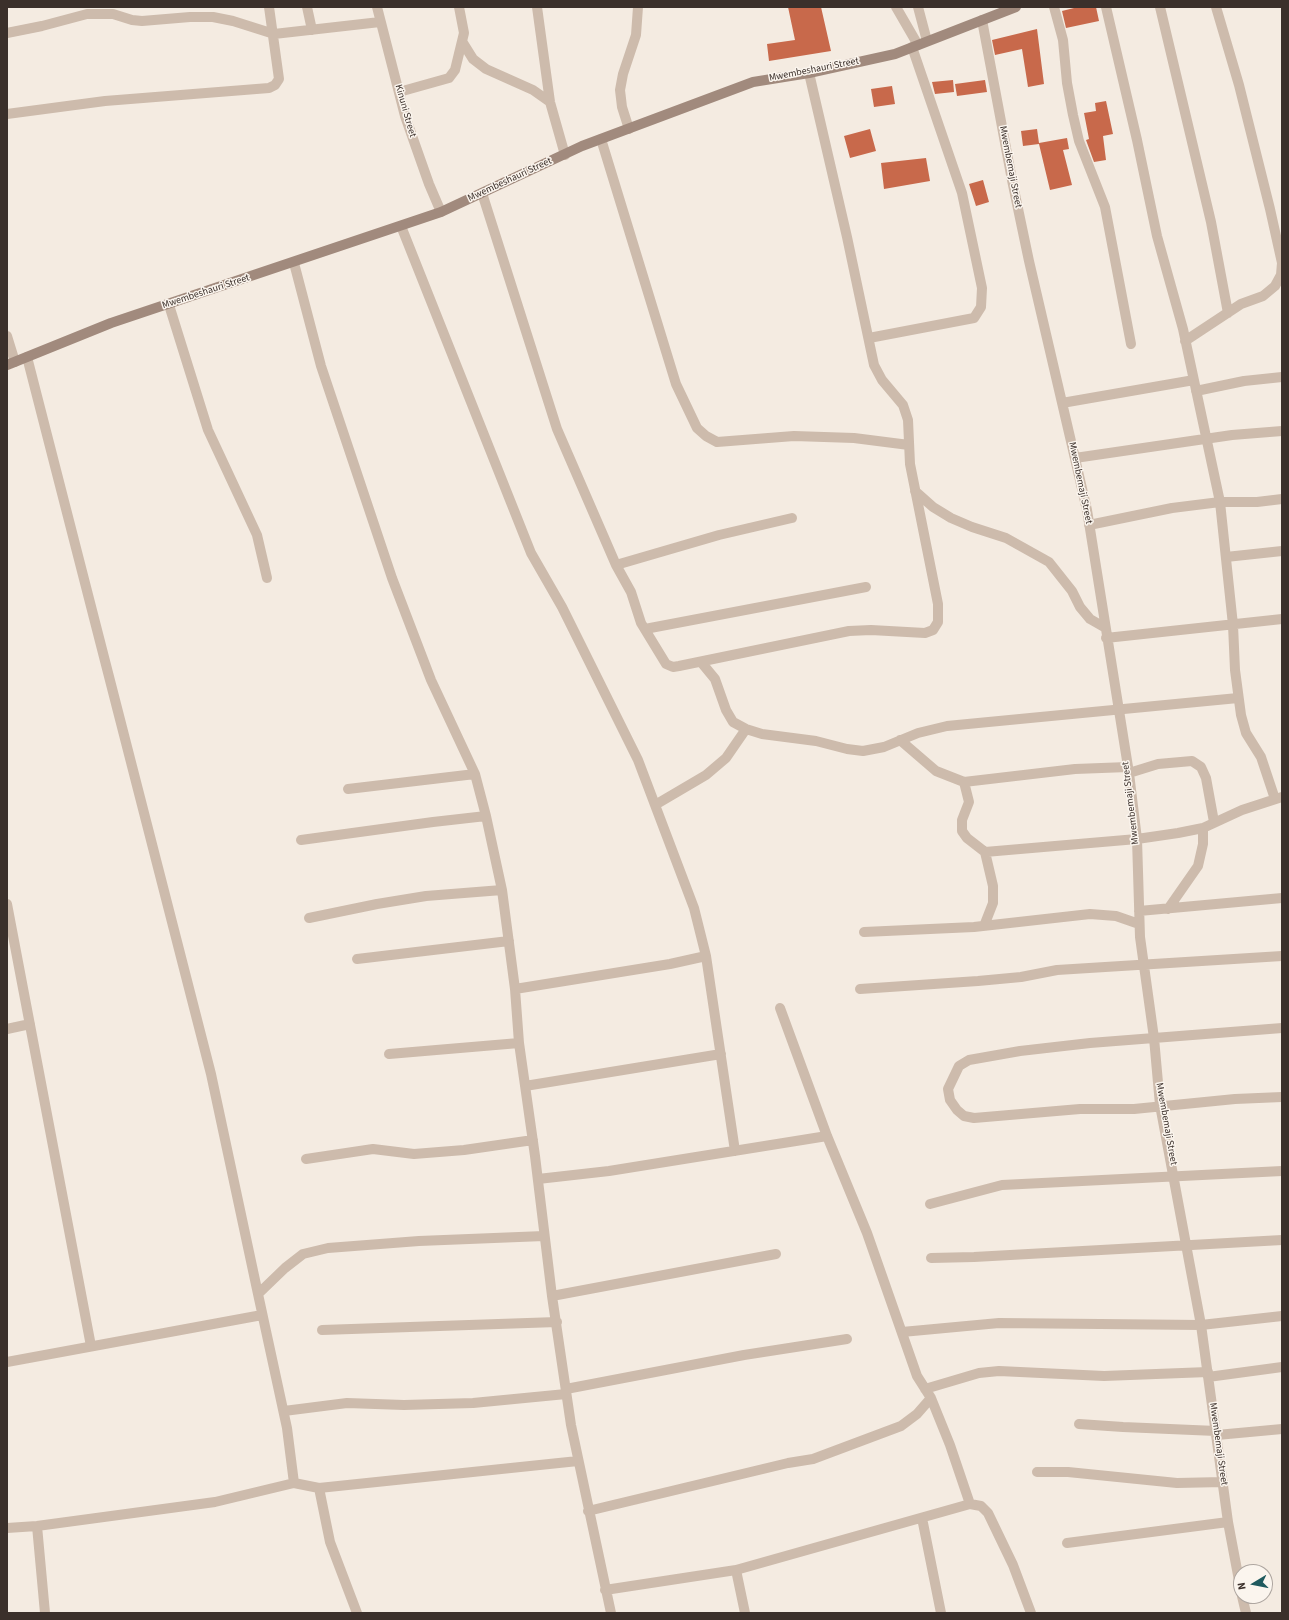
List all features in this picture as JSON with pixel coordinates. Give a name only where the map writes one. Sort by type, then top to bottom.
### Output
[{"type":"street","points":[[7,114],[105,101],[269,88],[275,85],[279,79],[274,34],[269,7]]},
{"type":"street","points":[[307,7],[312,30]]},
{"type":"street","name":"Kinuni Street","points":[[377,7],[405,116],[428,184],[441,212]]},
{"type":"street","points":[[399,92],[449,78],[455,70],[463,43],[464,33],[459,7]]},
{"type":"street","points":[[537,7],[550,102],[565,154]]},
{"type":"street","points":[[629,129],[622,106],[620,90],[623,74],[636,35],[638,7]]},
{"type":"street","points":[[896,7],[919,44]]},
{"type":"street","points":[[868,338],[974,318],[981,307],[982,288],[962,193],[919,44],[918,7]]},
{"type":"street","name":"Mwembeshauri Street","points":[[11,364],[111,323],[294,263],[441,212],[565,154],[601,139],[753,82],[808,73],[895,54],[1016,7]]},
{"type":"street","points":[[1054,7],[1063,40],[1067,83],[1073,115],[1079,141],[1105,207],[1131,344]]},
{"type":"street","points":[[985,852],[1178,834],[1203,828],[1214,822],[1278,798],[1261,757],[1246,733],[1238,698],[1233,625],[1220,502],[1186,341],[1157,236],[1137,140],[1106,7]]},
{"type":"street","points":[[1160,7],[1211,222],[1228,313]]},
{"type":"street","points":[[1186,341],[1241,304],[1263,296],[1275,286],[1281,275],[1282,263],[1270,209],[1239,85],[1216,7]]},
{"type":"street","points":[[7,33],[42,26],[87,14],[113,14],[132,20],[212,17],[233,21],[274,34],[380,22]]},
{"type":"street","name":"Mwembemaji Street","points":[[982,20],[1012,180],[1089,525],[1128,770],[1137,839],[1139,924],[1154,1038],[1160,1105],[1175,1176],[1201,1326],[1228,1522],[1236,1564]]},
{"type":"street","points":[[463,43],[473,59],[486,69],[533,90],[550,102]]},
{"type":"street","points":[[482,193],[557,429],[616,565],[631,592],[645,629],[669,666],[676,667],[849,631],[871,630],[925,633],[933,630],[938,622],[938,604],[910,464],[908,420],[903,405],[882,380],[874,365],[847,237],[808,73]]},
{"type":"street","points":[[601,139],[676,384],[697,428],[706,436],[718,442],[794,436],[854,438],[909,445]]},
{"type":"street","points":[[401,226],[531,553],[562,607],[638,760],[694,908],[706,956],[735,1151]]},
{"type":"street","points":[[294,263],[311,331],[330,396],[392,578],[431,680],[475,774],[486,816],[502,890],[515,989],[519,1043],[566,1391],[578,1461],[604,1590],[611,1613]]},
{"type":"street","points":[[169,305],[208,430],[257,535],[267,578]]},
{"type":"street","points":[[7,336],[11,364]]},
{"type":"street","points":[[28,357],[211,1074],[284,1411],[294,1484]]},
{"type":"street","points":[[1196,391],[1244,381],[1282,377]]},
{"type":"street","points":[[1062,404],[1194,380]]},
{"type":"street","points":[[1075,458],[1282,431]]},
{"type":"street","points":[[915,491],[933,507],[951,518],[972,527],[1006,538],[1049,562],[1072,591],[1080,606],[1090,619],[1105,633],[1233,625],[1282,619]]},
{"type":"street","points":[[1089,525],[1172,508],[1220,502],[1258,502],[1282,498]]},
{"type":"street","points":[[616,565],[719,535],[792,518]]},
{"type":"street","points":[[1226,557],[1282,551]]},
{"type":"street","points":[[645,629],[866,587]]},
{"type":"street","points":[[701,662],[715,679],[726,710],[733,722],[746,729],[762,734],[816,741],[847,749],[863,751],[884,747],[918,733],[947,726],[1117,708],[1238,698]]},
{"type":"street","points":[[655,805],[706,775],[726,758],[746,729]]},
{"type":"street","points":[[900,740],[936,771],[964,782],[1075,769],[1128,770],[1158,764],[1192,761],[1201,767],[1206,778],[1214,822]]},
{"type":"street","points":[[348,789],[475,774]]},
{"type":"street","points":[[964,782],[969,802],[962,820],[962,831],[967,838],[985,852],[993,886],[993,903],[984,926]]},
{"type":"street","points":[[301,840],[486,816]]},
{"type":"street","points":[[1168,909],[1198,866],[1203,844],[1203,828]]},
{"type":"street","points":[[309,918],[426,896],[502,890]]},
{"type":"street","points":[[1139,911],[1282,898]]},
{"type":"street","points":[[7,904],[91,1346]]},
{"type":"street","points":[[864,932],[984,926],[1090,914],[1116,916],[1139,924]]},
{"type":"street","points":[[357,959],[509,941]]},
{"type":"street","points":[[515,989],[670,964],[706,956]]},
{"type":"street","points":[[860,989],[1021,977],[1058,970],[1282,956]]},
{"type":"street","points":[[780,1008],[827,1136],[867,1233],[918,1376],[931,1398],[950,1445],[970,1504]]},
{"type":"street","points":[[7,1029],[30,1024]]},
{"type":"street","points":[[1282,1028],[1154,1038],[1020,1051],[969,1060],[960,1066],[948,1089],[950,1100],[957,1110],[964,1116],[974,1118],[1080,1109],[1134,1109],[1160,1105],[1282,1097]]},
{"type":"street","points":[[389,1054],[519,1043]]},
{"type":"street","points":[[526,1086],[721,1054]]},
{"type":"street","points":[[538,1179],[609,1171],[827,1136]]},
{"type":"street","points":[[306,1159],[373,1149],[414,1154],[464,1150],[533,1140]]},
{"type":"street","points":[[930,1204],[1002,1185],[1065,1184],[1175,1176],[1282,1171]]},
{"type":"street","points":[[258,1294],[285,1268],[303,1254],[328,1248],[544,1236]]},
{"type":"street","points":[[932,1258],[1282,1240]]},
{"type":"street","points":[[552,1296],[776,1254]]},
{"type":"street","points":[[7,1362],[262,1315]]},
{"type":"street","points":[[902,1332],[999,1323],[1201,1326],[1282,1316]]},
{"type":"street","points":[[322,1330],[557,1322]]},
{"type":"street","points":[[284,1411],[347,1402],[404,1405],[473,1403],[566,1391],[744,1355],[847,1339]]},
{"type":"street","points":[[925,1389],[979,1372],[999,1371],[1104,1376],[1208,1374],[1282,1367]]},
{"type":"street","points":[[588,1511],[788,1463],[813,1459],[901,1426],[918,1414],[931,1398]]},
{"type":"street","points":[[1079,1424],[1216,1433],[1282,1429]]},
{"type":"street","points":[[7,1528],[37,1526],[215,1502],[294,1484],[319,1488],[578,1461]]},
{"type":"street","points":[[1038,1472],[1068,1472],[1177,1483],[1223,1482]]},
{"type":"street","points":[[319,1488],[330,1542],[357,1613]]},
{"type":"street","points":[[604,1590],[736,1570],[970,1504],[981,1506],[988,1513],[1013,1566],[1031,1613]]},
{"type":"street","points":[[922,1518],[941,1613]]},
{"type":"street","points":[[1067,1543],[1228,1522]]},
{"type":"street","points":[[37,1526],[45,1613]]},
{"type":"street","points":[[736,1570],[745,1613]]},
{"type":"building","points":[[788,7],[821,7],[831,51],[769,61],[767,44],[795,40]]},
{"type":"building","points":[[1078,7],[1096,7],[1099,21],[1066,28],[1062,11]]},
{"type":"building","points":[[1037,29],[1044,84],[1028,87],[1022,49],[995,55],[992,40]]},
{"type":"building","points":[[953,80],[954,92],[935,94],[932,82]]},
{"type":"building","points":[[985,80],[987,92],[957,96],[955,84]]},
{"type":"building","points":[[892,86],[895,104],[874,107],[871,89]]},
{"type":"building","points":[[1106,101],[1113,134],[1103,136],[1106,160],[1094,162],[1086,140],[1089,139],[1084,113],[1096,111],[1095,103]]},
{"type":"building","points":[[870,129],[876,151],[850,158],[844,136]]},
{"type":"building","points":[[1037,129],[1039,143],[1067,138],[1069,149],[1063,150],[1072,185],[1050,190],[1039,144],[1023,146],[1021,131]]},
{"type":"building","points":[[926,158],[930,181],[884,189],[881,163]]},
{"type":"building","points":[[983,180],[989,202],[976,206],[969,184]]}]
